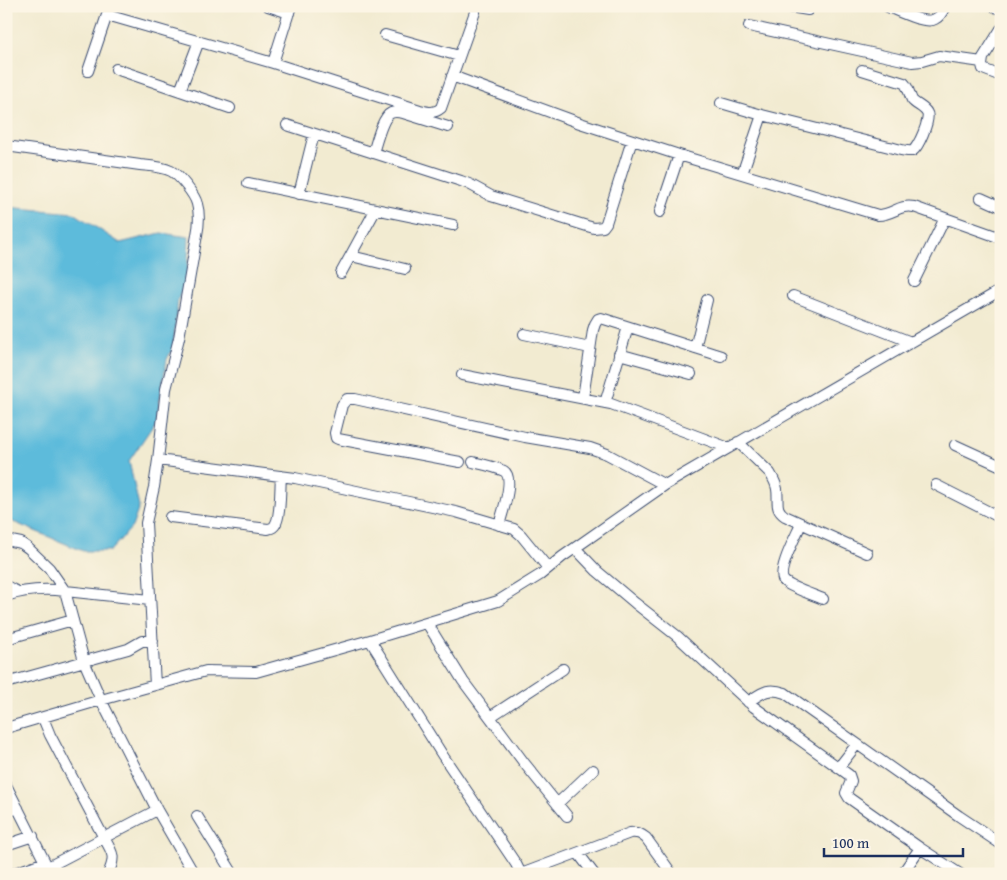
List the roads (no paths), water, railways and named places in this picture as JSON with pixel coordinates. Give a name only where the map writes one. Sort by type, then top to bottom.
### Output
[{"type":"street","points":[[268,6],[290,10],[273,63]]},
{"type":"street","points":[[88,71],[108,10],[199,41],[433,113],[441,108],[475,12],[474,6]]},
{"type":"street","points":[[784,6],[808,10]]},
{"type":"street","points":[[888,8],[929,21],[938,18],[945,6]]},
{"type":"street","points":[[993,6],[1001,10]]},
{"type":"street","points":[[749,26],[912,62],[922,62],[939,56],[982,62]]},
{"type":"street","points":[[1001,29],[982,62],[983,69],[1001,76]]},
{"type":"street","points":[[385,34],[459,56]]},
{"type":"street","points":[[180,91],[199,41]]},
{"type":"street","points":[[116,70],[230,108]]},
{"type":"street","points":[[721,103],[889,147],[912,151],[918,146],[927,122],[927,113],[914,103],[910,97],[907,85],[904,83],[862,70]]},
{"type":"street","points":[[452,76],[632,140],[878,215],[908,206],[1001,238]]},
{"type":"street","points":[[373,153],[384,120],[392,112],[403,113],[448,127]]},
{"type":"street","points":[[742,174],[762,115]]},
{"type":"street","points":[[287,125],[461,180],[491,196],[599,228],[603,227],[606,223],[632,140]]},
{"type":"street","points":[[299,194],[314,134]]},
{"type":"street","points":[[6,146],[164,168],[176,174],[197,204],[199,222],[179,338],[166,390],[154,487],[146,523],[155,685]]},
{"type":"street","points":[[660,212],[679,155]]},
{"type":"street","points":[[248,183],[453,225]]},
{"type":"street","points":[[981,198],[1001,207]]},
{"type":"street","points":[[342,273],[376,210]]},
{"type":"street","points":[[914,281],[945,218]]},
{"type":"street","points":[[351,256],[406,268]]},
{"type":"street","points":[[6,728],[206,671],[256,672],[498,601],[540,574],[665,485],[1001,290]]},
{"type":"street","points":[[793,296],[910,342]]},
{"type":"street","points":[[695,348],[707,300]]},
{"type":"street","points":[[583,398],[595,324],[601,318],[721,356]]},
{"type":"street","points":[[605,403],[628,326]]},
{"type":"street","points":[[524,334],[590,348]]},
{"type":"street","points":[[619,354],[691,374]]},
{"type":"street","points":[[462,374],[605,403],[636,412],[728,448]]},
{"type":"street","points":[[460,462],[338,439],[335,433],[342,404],[347,400],[355,400],[525,437],[590,448],[607,454],[665,485]]},
{"type":"street","points":[[738,442],[774,479],[780,513],[867,553]]},
{"type":"street","points":[[955,445],[1001,466]]},
{"type":"street","points":[[158,460],[295,478],[456,512],[514,530],[521,535],[548,568]]},
{"type":"street","points":[[473,462],[503,470],[508,474],[508,490],[499,525]]},
{"type":"street","points":[[170,517],[268,529],[276,524],[278,517],[281,476]]},
{"type":"street","points":[[936,485],[1001,518]]},
{"type":"street","points":[[801,524],[784,564],[782,577],[789,585],[823,599]]},
{"type":"street","points":[[6,540],[21,543],[28,548],[49,568],[65,591],[84,661],[101,700],[158,810],[194,874]]},
{"type":"street","points":[[575,548],[597,571],[678,636],[754,707],[850,777],[851,781],[846,794],[849,798],[960,874]]},
{"type":"street","points":[[6,586],[18,592]]},
{"type":"street","points":[[6,596],[18,592],[42,590],[150,600]]},
{"type":"street","points":[[6,639],[73,620]]},
{"type":"street","points":[[427,623],[463,681],[524,764],[567,816]]},
{"type":"street","points":[[370,640],[443,756],[521,874],[636,832],[646,838],[672,874]]},
{"type":"street","points":[[6,683],[128,649],[142,641],[153,641]]},
{"type":"street","points":[[490,717],[563,669]]},
{"type":"street","points":[[748,702],[770,690],[785,693],[1001,844]]},
{"type":"street","points":[[43,718],[50,735],[112,850],[114,857],[108,874]]},
{"type":"street","points":[[838,767],[857,744]]},
{"type":"street","points":[[557,804],[593,770]]},
{"type":"street","points":[[6,785],[48,868]]},
{"type":"street","points":[[6,812],[18,808]]},
{"type":"street","points":[[12,874],[48,868],[158,810]]},
{"type":"street","points":[[197,816],[233,874]]},
{"type":"street","points":[[6,845],[33,836]]},
{"type":"street","points":[[902,874],[920,848]]},
{"type":"street","points":[[578,853],[594,874]]},
{"type":"water","points":[[6,207],[74,213],[120,243],[161,233],[189,237],[187,281],[178,299],[173,348],[167,359],[156,421],[129,461],[139,507],[132,527],[110,551],[83,551],[6,519]]}]
